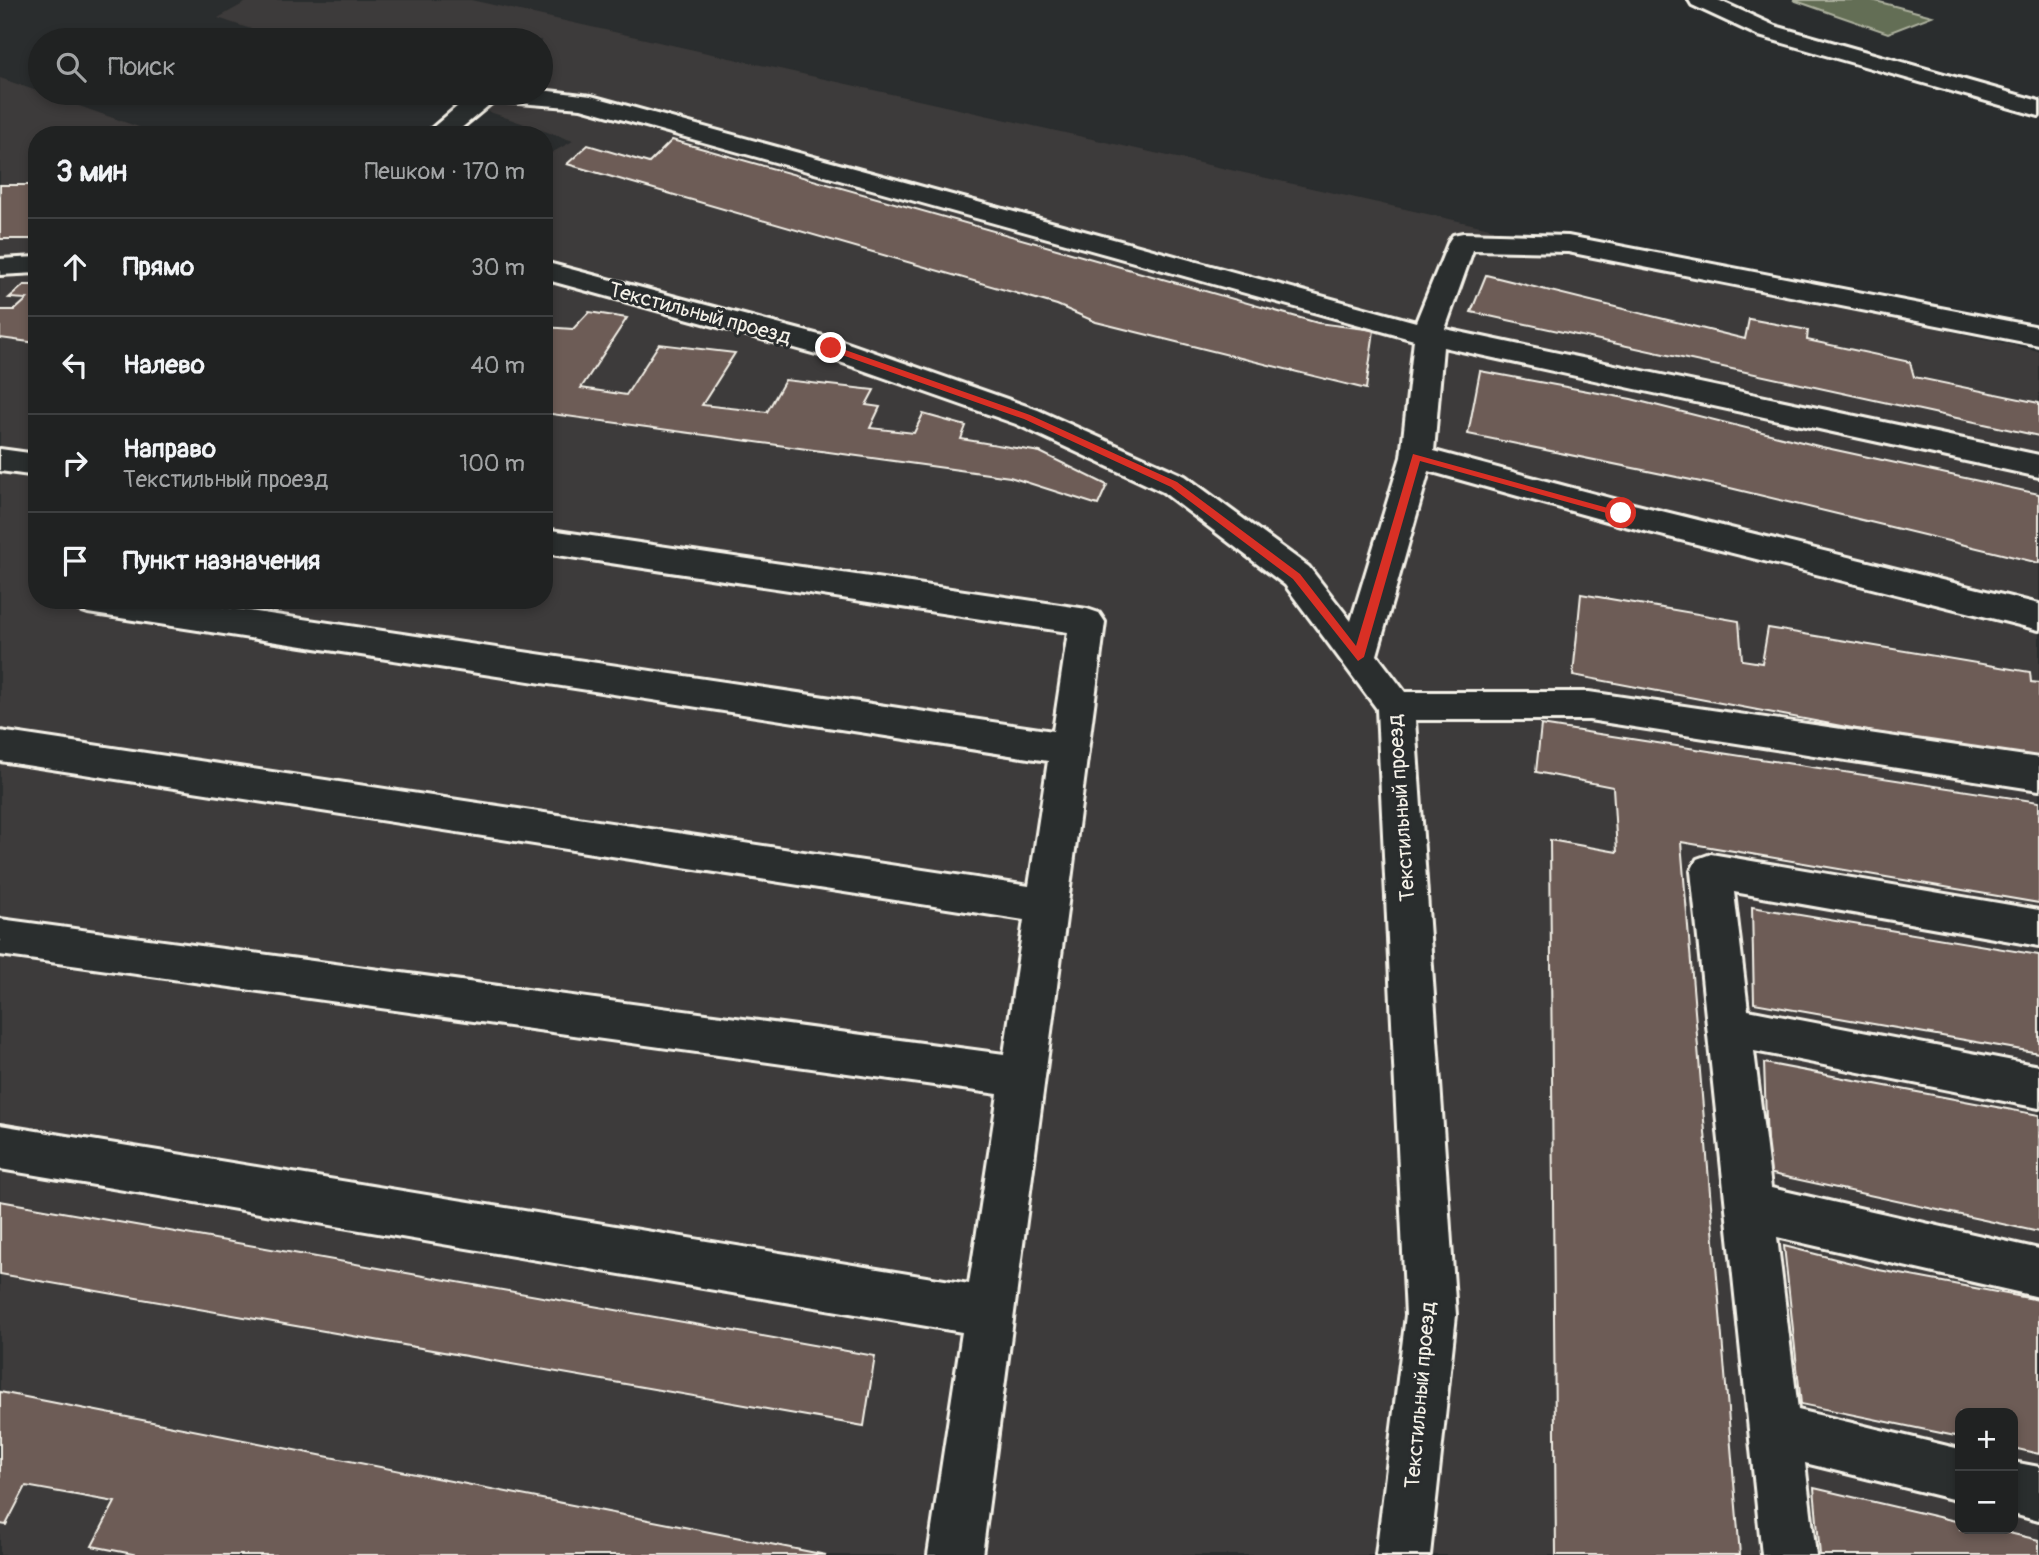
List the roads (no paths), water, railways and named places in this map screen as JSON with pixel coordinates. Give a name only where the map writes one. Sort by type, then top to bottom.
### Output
[{"type":"street","points":[[1700,0],[1767,30],[2039,109]]},
{"type":"street","points":[[553,98],[582,101],[1430,335],[2039,466]]},
{"type":"street","points":[[448,126],[475,105]]},
{"type":"street","points":[[1358,657],[1417,457],[1431,321],[1463,241],[1568,244],[2039,336]]},
{"type":"street","points":[[0,267],[28,265]]},
{"type":"street","name":"Текстильный проезд","points":[[553,273],[631,296],[831,348],[1027,417],[1174,484],[1297,576],[1395,706],[1431,1315],[1403,1555]]},
{"type":"street","points":[[1417,457],[1621,513],[2039,617]]},
{"type":"street","points":[[0,460],[28,464]]},
{"type":"street","points":[[553,542],[1087,622],[955,1555]]},
{"type":"street","points":[[147,609],[1069,749]]},
{"type":"street","points":[[1395,706],[1589,706],[2039,774]]},
{"type":"street","points":[[0,746],[1048,906]]},
{"type":"street","points":[[1788,1555],[1711,871],[2039,928]]},
{"type":"street","points":[[0,937],[1023,1077]]},
{"type":"street","points":[[1728,1026],[2039,1087]]},
{"type":"street","points":[[0,1147],[990,1312]]},
{"type":"street","points":[[1749,1208],[2039,1273]]},
{"type":"street","points":[[1774,1430],[1955,1474]]},
{"type":"street","points":[[2018,1489],[2039,1494]]}]
